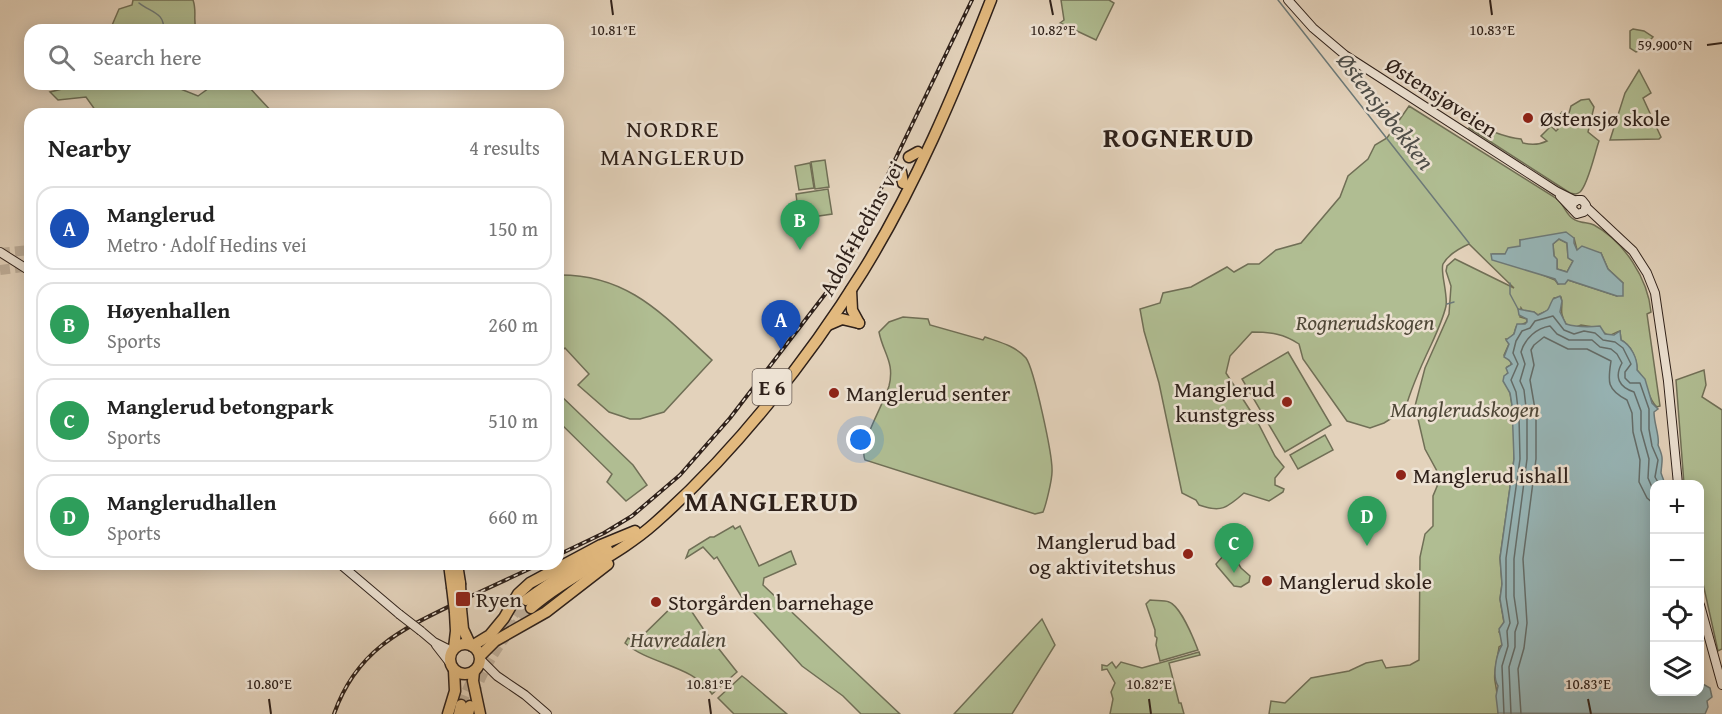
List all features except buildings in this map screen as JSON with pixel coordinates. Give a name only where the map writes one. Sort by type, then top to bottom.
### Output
[{"type":"highway","name":"Adolf Hedins vei","points":[[983,0],[877,232],[846,285],[784,371],[702,467],[660,510],[635,531],[547,584],[529,604],[629,544],[665,514],[720,458],[783,384],[826,326],[873,253],[916,171],[951,96],[991,0]]},
{"type":"highway","points":[[826,326],[842,319],[859,323],[852,310],[850,290]]},
{"type":"highway","name":"E 6","points":[[564,565],[601,545],[635,531]]},
{"type":"highway","name":"E 6","points":[[478,664],[500,637],[551,608],[629,544]]},
{"type":"highway","points":[[451,570],[456,585]]},
{"type":"highway","points":[[448,714],[455,691],[452,666],[458,610],[457,570]]},
{"type":"highway","name":"E 6","points":[[453,650],[460,645],[471,645],[490,634],[504,618],[518,594],[530,583],[554,570]]},
{"type":"highway","points":[[458,610],[463,629],[478,664],[473,681],[480,714]]},
{"type":"highway","points":[[452,666],[461,674],[478,664]]},
{"type":"main road","name":"Østensjøveien","points":[[1288,0],[1313,28],[1345,55],[1556,191],[1574,204],[1575,213],[1584,210],[1619,236],[1633,251],[1647,273],[1655,293],[1668,381],[1678,480]]},
{"type":"main road","points":[[0,252],[24,267]]},
{"type":"main road","points":[[347,570],[434,642],[452,666]]},
{"type":"main road","points":[[1704,620],[1722,685]]},
{"type":"main road","points":[[434,642],[453,650]]},
{"type":"main road","points":[[478,664],[525,695],[548,714]]},
{"type":"green space","points":[[133,0],[193,0],[195,24],[113,24],[119,9],[132,5]]},
{"type":"green space","points":[[1061,0],[1109,0],[1114,3],[1096,40],[1060,23],[1064,20]]},
{"type":"green space","points":[[1633,29],[1644,31],[1653,37],[1641,50],[1636,52],[1630,48],[1630,31]]},
{"type":"green space","points":[[1639,70],[1651,93],[1643,98],[1661,137],[1659,139],[1610,140],[1625,93]]},
{"type":"green space","points":[[58,90],[183,90],[198,96],[206,90],[252,90],[268,108],[94,108],[86,97],[58,100],[50,92]]},
{"type":"green space","points":[[1589,99],[1594,107],[1588,132],[1599,141],[1586,183],[1576,194],[1570,193],[1469,128],[1471,125],[1477,126],[1521,139],[1526,144],[1541,143],[1547,141],[1541,136],[1551,126],[1556,131],[1558,129],[1552,124],[1562,112],[1568,117],[1571,106],[1581,100]]},
{"type":"green space","points":[[1409,106],[1559,200],[1573,219],[1594,225],[1615,241],[1633,262],[1649,299],[1651,312],[1647,314],[1660,406],[1657,407],[1653,403],[1641,374],[1637,370],[1633,353],[1621,340],[1620,331],[1610,335],[1605,334],[1599,328],[1581,325],[1574,328],[1566,324],[1562,316],[1561,297],[1554,298],[1549,310],[1538,315],[1534,312],[1523,311],[1521,308],[1520,317],[1527,319],[1527,322],[1516,327],[1514,334],[1506,339],[1509,344],[1504,355],[1511,362],[1504,379],[1510,393],[1514,418],[1514,459],[1500,558],[1502,584],[1500,599],[1504,622],[1499,632],[1502,645],[1499,647],[1495,673],[1498,714],[1269,714],[1271,701],[1285,703],[1311,678],[1349,671],[1366,663],[1382,660],[1386,668],[1410,665],[1419,660],[1420,557],[1425,534],[1433,526],[1433,496],[1438,484],[1438,473],[1425,449],[1415,406],[1425,368],[1449,314],[1451,286],[1446,271],[1447,266],[1455,259],[1514,288],[1469,244],[1448,258],[1442,267],[1445,311],[1416,377],[1405,410],[1384,423],[1370,428],[1347,421],[1303,359],[1299,344],[1277,334],[1252,332],[1230,356],[1226,373],[1257,421],[1275,456],[1284,467],[1275,478],[1275,485],[1284,489],[1269,501],[1244,493],[1233,502],[1218,509],[1199,505],[1196,500],[1182,493],[1159,383],[1140,309],[1160,303],[1163,293],[1191,287],[1227,267],[1234,272],[1248,264],[1259,264],[1276,250],[1301,243],[1340,197],[1348,176],[1368,159],[1375,145],[1387,138]],"holes":[[[1574,238],[1577,250],[1601,253],[1608,269],[1623,283],[1617,296],[1568,280],[1558,284],[1555,280],[1492,254],[1506,254],[1521,246],[1520,240]]]},
{"type":"green space","points":[[825,160],[829,187],[815,189],[811,162]]},
{"type":"green space","points":[[810,163],[814,188],[799,190],[795,166]]},
{"type":"green space","points":[[828,189],[832,214],[799,219],[796,194]]},
{"type":"green space","points":[[1559,239],[1567,243],[1568,257],[1573,261],[1567,272],[1557,269],[1553,244]]},
{"type":"green space","points":[[564,275],[605,282],[625,290],[661,314],[712,360],[664,412],[640,419],[630,419],[609,412],[578,385],[589,374],[565,348]]},
{"type":"green space","points":[[903,317],[928,319],[930,325],[983,340],[985,337],[1012,347],[1026,358],[1038,395],[1052,472],[1043,512],[1035,514],[865,460],[865,445],[889,386],[891,370],[879,332],[889,322]]},
{"type":"green space","name":"Manglerud kunstgress","points":[[1288,352],[1331,425],[1285,452],[1242,379]]},
{"type":"green space","points":[[1704,370],[1706,385],[1702,397],[1722,410],[1722,649],[1718,651],[1704,588],[1704,480],[1684,480],[1676,380]]},
{"type":"green space","points":[[564,399],[633,465],[647,485],[626,501],[607,482],[612,474],[564,427]]},
{"type":"green space","points":[[1325,435],[1333,450],[1298,469],[1290,455]]},
{"type":"green space","points":[[733,526],[735,529],[740,526],[759,566],[791,551],[796,564],[764,578],[763,585],[900,714],[861,714],[843,696],[802,666],[746,604],[717,557],[714,559],[703,547],[686,558],[689,550]]},
{"type":"green space","points":[[1231,552],[1241,568],[1250,576],[1249,582],[1241,587],[1234,586],[1216,564],[1225,554]]},
{"type":"green space","name":"Havredalen","points":[[682,597],[737,672],[712,694],[694,677],[646,656],[625,643],[628,638],[636,642]]},
{"type":"green space","points":[[1150,600],[1167,601],[1177,609],[1198,650],[1160,661],[1156,645],[1157,638],[1146,604]]},
{"type":"green space","points":[[1042,619],[1055,645],[1012,714],[954,714]]},
{"type":"green space","points":[[1199,652],[1200,655],[1169,663],[1184,714],[1110,714],[1113,699],[1111,692],[1115,683],[1107,669],[1102,670],[1102,665],[1107,666],[1112,662],[1116,668],[1121,662],[1142,668]]},
{"type":"green space","name":"Havredalen","points":[[742,676],[787,714],[734,714],[718,698]]},
{"type":"water","points":[[1566,232],[1574,238],[1577,250],[1582,246],[1601,253],[1608,269],[1623,283],[1623,296],[1568,280],[1565,284],[1558,284],[1555,279],[1492,260],[1491,254],[1505,254],[1508,248],[1520,246],[1520,240]],"holes":[[[1559,239],[1567,243],[1568,258],[1573,261],[1567,272],[1557,269],[1553,244]]]},
{"type":"water","points":[[1560,296],[1562,301],[1560,312],[1566,324],[1600,326],[1605,334],[1614,335],[1620,331],[1621,340],[1633,353],[1637,370],[1645,379],[1652,403],[1658,409],[1654,412],[1654,417],[1662,456],[1661,473],[1664,480],[1650,480],[1650,696],[1704,696],[1704,685],[1710,688],[1712,697],[1707,701],[1708,707],[1705,714],[1498,713],[1496,696],[1498,686],[1495,671],[1502,645],[1499,629],[1504,622],[1500,599],[1502,584],[1500,558],[1514,459],[1512,405],[1510,393],[1503,381],[1504,376],[1508,373],[1506,368],[1512,364],[1504,357],[1509,344],[1506,340],[1514,334],[1517,324],[1527,322],[1527,319],[1519,315],[1518,309],[1538,315],[1549,308],[1553,299]]},
{"type":"waterway","name":"Østensjøbekken","points":[[1278,0],[1469,243]]},
{"type":"waterway","points":[[139,3],[160,16],[163,24]]},
{"type":"waterway","name":"Østensjøbekken","points":[[1510,283],[1510,294],[1518,309]]},
{"type":"waterway","points":[[1447,304],[1454,302]]},
{"type":"tunnel","points":[[0,253],[24,251]]},
{"type":"tunnel","points":[[0,270],[24,267]]},
{"type":"tunnel","points":[[461,705],[474,675],[489,650],[526,600]]},
{"type":"tunnel","points":[[474,695],[484,671],[498,648],[531,608]]},
{"type":"railway","points":[[564,552],[604,533],[632,516],[680,475],[730,418],[826,293],[853,247],[972,0]]},
{"type":"railway","points":[[334,714],[354,674],[382,645],[416,623],[527,570]]},
{"type":"place","name":"Østensjø skole","points":[[1528,118]]},
{"type":"place","name":"Høyenhallen","points":[[800,250]]},
{"type":"place","name":"Manglerud","points":[[781,350]]},
{"type":"place","name":"Manglerud senter","points":[[834,393]]},
{"type":"place","name":"Manglerud kunstgress","points":[[1287,402]]},
{"type":"place","name":"Manglerud ishall","points":[[1401,475]]},
{"type":"place","name":"Manglerudhallen","points":[[1367,546]]},
{"type":"place","name":"Manglerud bad og aktivitetshus","points":[[1188,554]]},
{"type":"place","name":"Manglerud betongpark","points":[[1234,573]]},
{"type":"place","name":"Manglerud skole","points":[[1267,581]]},
{"type":"place","name":"Ryen","points":[[463,599]]},
{"type":"place","name":"Storgården barnehage","points":[[656,602]]},
{"type":"district","name":"ROGNERUD","points":[[1179,136]]},
{"type":"district","name":"NORDRE MANGLERUD","points":[[673,142]]},
{"type":"district","name":"MANGLERUD","points":[[772,500]]},
{"type":"park label","name":"Rognerudskogen","points":[[1365,322]]},
{"type":"park label","name":"Manglerudskogen","points":[[1465,409]]}]
